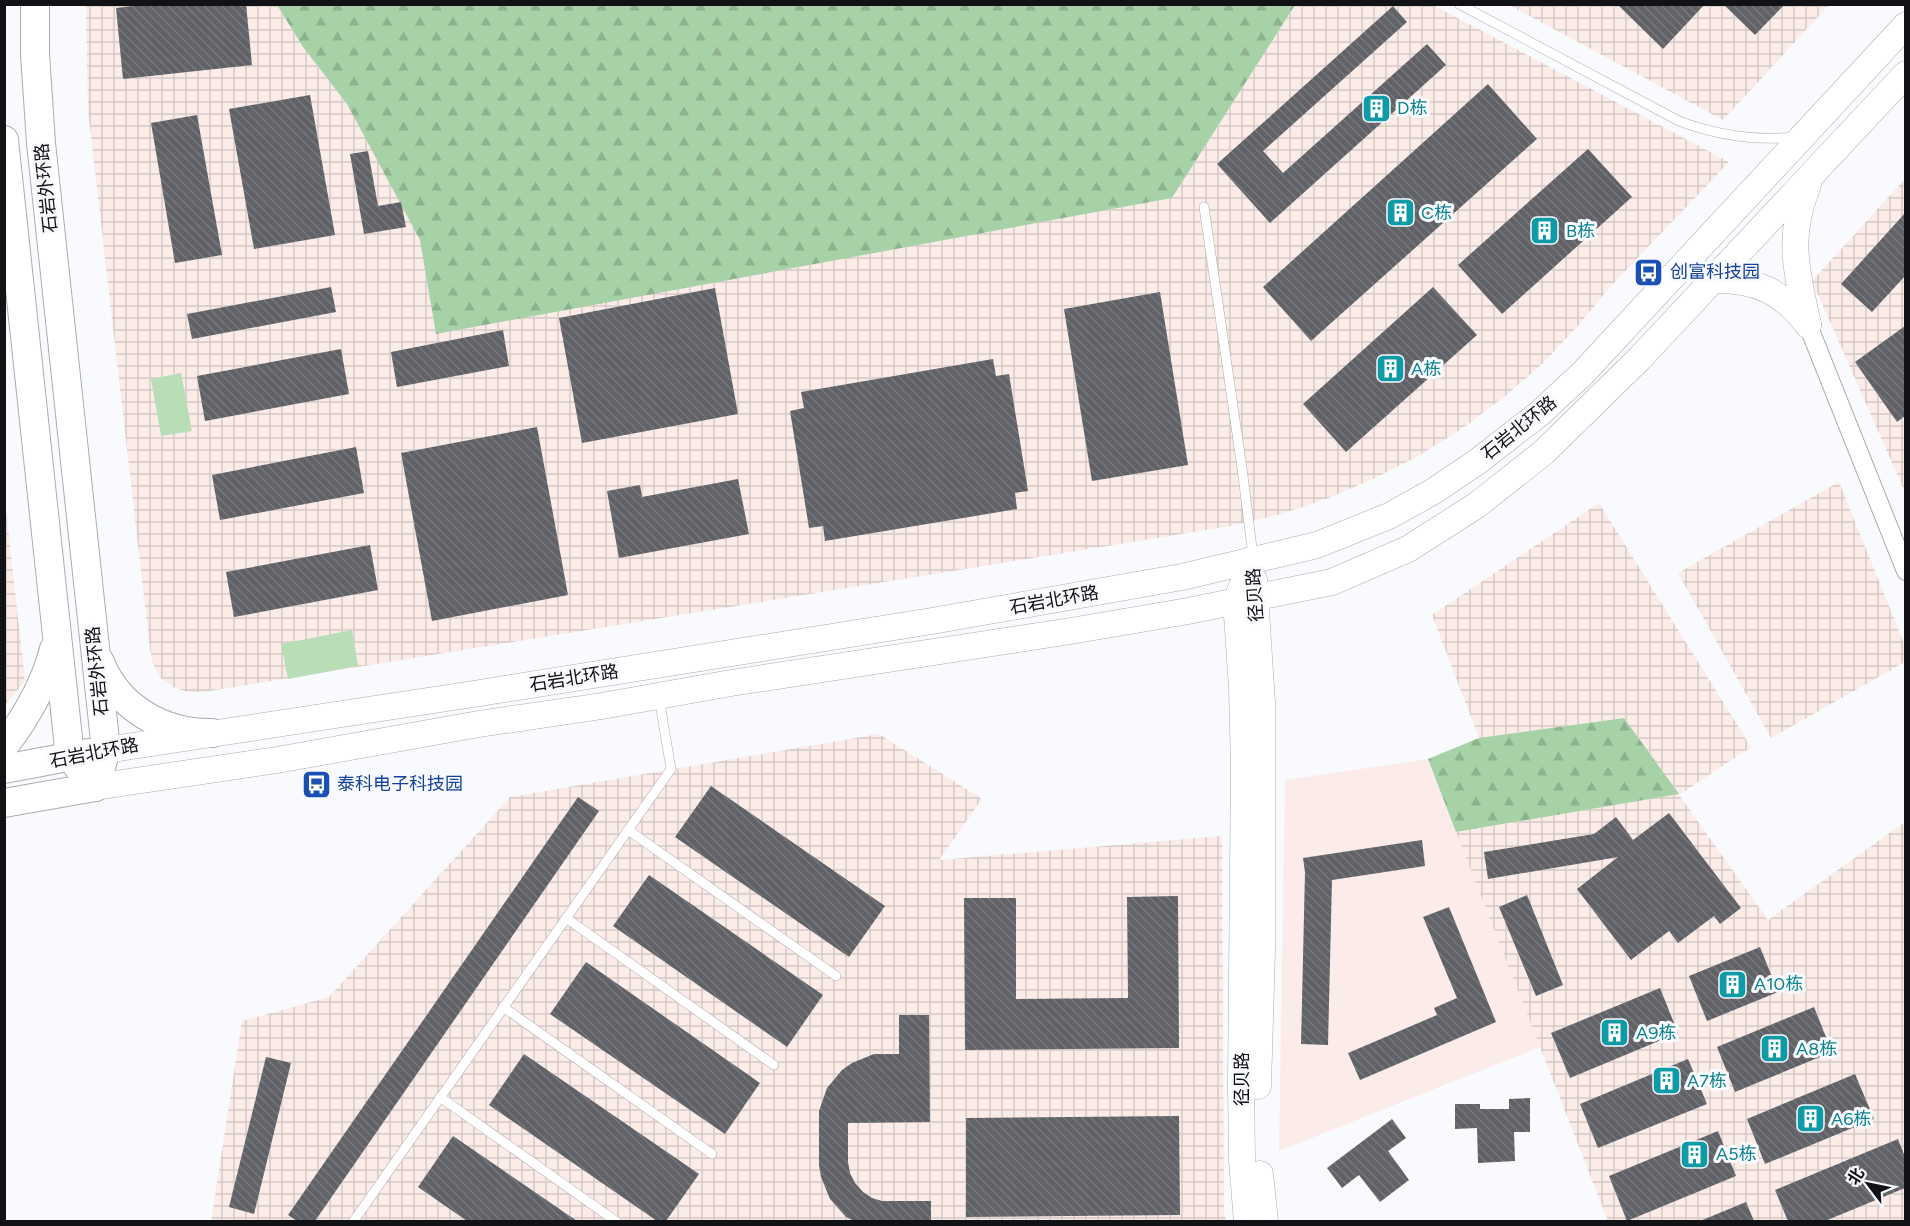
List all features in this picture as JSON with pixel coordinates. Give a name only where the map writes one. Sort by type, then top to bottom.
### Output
[{"type":"main road","name":"石岩外环路","points":[[35,4],[37,99],[106,750],[95,787]]},
{"type":"main road","name":"石岩北环路","points":[[4,769],[212,733],[922,623],[1182,577],[1317,545],[1389,516],[1434,491],[1477,462],[1540,413],[1583,373],[1905,26]]},
{"type":"main road","name":"石岩北环路","points":[[4,803],[277,760],[731,683],[1071,632],[1332,582],[1407,549],[1477,505],[1544,452],[1639,360],[1811,178],[1905,74]]},
{"type":"main road","name":"石岩外环路","points":[[4,140],[70,757]]},
{"type":"main road","points":[[1808,325],[1795,259],[1795,231],[1800,204],[1811,178]]},
{"type":"main road","points":[[1715,280],[1737,280],[1758,285],[1778,294],[1808,325]]},
{"type":"main road","name":"径贝路","points":[[1247,1221],[1242,1160],[1244,765],[1242,688],[1245,599],[1253,559]]},
{"type":"main road","name":"径贝路","points":[[1245,599],[1262,703],[1262,950],[1258,1087],[1259,1158],[1264,1221]]},
{"type":"main road","points":[[4,746],[24,719],[42,684],[54,650],[57,632]]},
{"type":"main road","points":[[96,653],[112,685],[137,711],[156,723],[178,730],[212,733]]},
{"type":"main road","points":[[70,757],[95,787]]},
{"type":"street","points":[[1808,325],[1905,571]]},
{"type":"lane","points":[[1459,4],[1679,121],[1699,129],[1762,139],[1803,136]]},
{"type":"lane","points":[[1204,207],[1253,559]]},
{"type":"lane","points":[[353,1221],[671,769],[658,696]]},
{"type":"lane","points":[[628,830],[836,976]]},
{"type":"lane","points":[[566,918],[774,1065]]},
{"type":"lane","points":[[503,1007],[712,1154]]},
{"type":"lane","points":[[440,1097],[617,1221]]},
{"type":"shaded area","points":[[86,5],[277,5],[303,47],[347,104],[389,176],[420,240],[436,333],[1172,198],[1295,5],[1433,5],[1729,162],[1609,288],[1542,364],[1504,397],[1463,428],[1420,455],[1329,498],[1281,514],[1231,526],[203,692],[188,692],[173,687],[161,678],[153,664],[150,649],[88,110]]},
{"type":"shaded area","points":[[1509,5],[1829,5],[1723,120]]},
{"type":"shaded area","points":[[1905,179],[1905,492],[1812,281]]},
{"type":"shaded area","points":[[1839,482],[1905,646],[1905,662],[1771,738],[1678,573]]},
{"type":"shaded area","points":[[4,492],[25,681],[5,705],[4,705]]},
{"type":"shaded area","points":[[1599,503],[1751,747],[1679,795],[1768,920],[1905,822],[1905,1221],[1608,1221],[1456,832],[1678,794],[1624,718],[1479,738],[1432,615]]},
{"type":"shaded area","points":[[879,734],[982,799],[939,860],[1222,836],[1224,1211],[1226,1221],[211,1222],[242,1021],[329,997],[510,797]]},
{"type":"shaded area","points":[[1428,759],[1540,1047],[1279,1151],[1285,780]]},
{"type":"green space","points":[[277,5],[1295,5],[1172,198],[436,334],[420,240],[347,104],[303,47]]},
{"type":"green space","points":[[181,373],[192,431],[161,436],[151,379]]},
{"type":"green space","points":[[352,630],[358,666],[288,679],[281,644]]},
{"type":"green space","points":[[1624,718],[1679,794],[1456,832],[1428,759],[1479,738]]},
{"type":"building","points":[[148,4],[246,4],[252,65],[123,79],[116,8]]},
{"type":"building","points":[[1617,4],[1705,4],[1663,49]]},
{"type":"building","points":[[1723,4],[1785,4],[1755,35]]},
{"type":"building","name":"D栋","points":[[1393,6],[1407,22],[1263,151],[1283,173],[1427,44],[1446,65],[1270,223],[1217,164]]},
{"type":"building","name":"C栋","points":[[1488,84],[1537,139],[1311,341],[1263,287]]},
{"type":"building","points":[[310,95],[335,235],[254,249],[229,109]]},
{"type":"building","points":[[197,115],[222,255],[175,263],[151,123]]},
{"type":"building","name":"B栋","points":[[1588,149],[1632,197],[1502,314],[1458,265]]},
{"type":"building","points":[[368,151],[378,206],[401,202],[406,227],[364,234],[350,154]]},
{"type":"building","points":[[1905,213],[1905,276],[1872,312],[1841,284]]},
{"type":"building","points":[[331,287],[336,312],[192,339],[187,314]]},
{"type":"building","name":"A栋","points":[[1433,287],[1477,335],[1346,452],[1303,404]]},
{"type":"building","points":[[715,288],[738,414],[582,443],[559,318]]},
{"type":"building","points":[[1160,292],[1188,465],[1092,481],[1064,309]]},
{"type":"building","points":[[1905,326],[1905,416],[1897,422],[1855,362]]},
{"type":"building","points":[[503,330],[509,366],[397,387],[391,352]]},
{"type":"building","points":[[341,349],[349,394],[205,421],[197,376]]},
{"type":"building","points":[[993,359],[996,376],[1009,374],[1028,491],[1015,493],[1017,509],[825,541],[823,526],[809,528],[790,411],[804,408],[801,392]]},
{"type":"building","points":[[537,427],[568,595],[432,621],[401,453]]},
{"type":"building","points":[[356,447],[364,493],[220,520],[212,475]]},
{"type":"building","points":[[738,479],[749,534],[619,558],[607,491],[640,485],[642,497]]},
{"type":"building","points":[[370,545],[378,590],[234,617],[226,572]]},
{"type":"building","points":[[711,786],[885,906],[849,957],[675,837]]},
{"type":"building","points":[[578,797],[599,811],[315,1221],[297,1221],[288,1215]]},
{"type":"building","points":[[1669,813],[1741,908],[1720,924],[1714,916],[1678,943],[1669,931],[1631,960],[1577,889],[1618,857],[1488,879],[1484,852],[1594,834],[1616,817],[1633,840]]},
{"type":"building","points":[[1422,840],[1425,866],[1332,880],[1328,1045],[1301,1044],[1305,872],[1303,858]]},
{"type":"building","points":[[649,875],[823,995],[787,1047],[613,926]]},
{"type":"building","points":[[1527,895],[1563,985],[1536,996],[1499,907]]},
{"type":"building","points":[[1178,896],[1179,1048],[965,1050],[964,898],[1016,898],[1016,999],[1128,998],[1127,897]]},
{"type":"building","points":[[1449,907],[1496,1022],[1360,1080],[1348,1053],[1437,1015],[1434,1008],[1457,998],[1423,917]]},
{"type":"building","name":"A10栋","points":[[1760,947],[1778,992],[1707,1021],[1689,976]]},
{"type":"building","points":[[586,962],[760,1083],[725,1134],[550,1014]]},
{"type":"building","name":"A9栋","points":[[1660,988],[1678,1033],[1570,1078],[1551,1033]]},
{"type":"building","name":"A8栋","points":[[1814,1007],[1832,1052],[1735,1092],[1717,1047]]},
{"type":"building","points":[[899,1015],[929,1015],[930,1122],[848,1123],[848,1162],[855,1183],[872,1198],[882,1201],[931,1201],[931,1221],[854,1221],[846,1217],[830,1199],[821,1177],[819,1111],[827,1088],[842,1070],[874,1054],[899,1054]]},
{"type":"building","points":[[524,1054],[699,1174],[666,1221],[657,1221],[489,1105]]},
{"type":"building","points":[[266,1057],[291,1063],[254,1214],[229,1207]]},
{"type":"building","name":"A7栋","points":[[1688,1059],[1707,1104],[1598,1148],[1580,1104]]},
{"type":"building","name":"A6栋","points":[[1855,1074],[1874,1119],[1765,1164],[1747,1119]]},
{"type":"building","points":[[1530,1098],[1530,1132],[1514,1132],[1515,1161],[1478,1163],[1477,1128],[1455,1129],[1455,1104],[1480,1104],[1480,1109],[1509,1109],[1509,1099]]},
{"type":"building","points":[[1179,1116],[1180,1215],[966,1217],[966,1118]]},
{"type":"building","points":[[1392,1119],[1406,1138],[1388,1151],[1409,1180],[1380,1202],[1359,1175],[1342,1188],[1327,1168]]},
{"type":"building","name":"A5栋","points":[[1718,1131],[1736,1176],[1627,1221],[1609,1176]]},
{"type":"building","points":[[453,1136],[577,1221],[467,1221],[418,1187]]},
{"type":"building","points":[[1898,1139],[1905,1157],[1905,1188],[1825,1221],[1788,1221],[1775,1190]]},
{"type":"building","points":[[1746,1202],[1754,1221],[1700,1221]]},
{"type":"place","name":"D栋","points":[[1376,108]]},
{"type":"place","name":"C栋","points":[[1400,213]]},
{"type":"place","name":"B栋","points":[[1545,231]]},
{"type":"place","name":"创富科技园","points":[[1649,272]]},
{"type":"place","name":"A栋","points":[[1390,369]]},
{"type":"place","name":"泰科电子科技园","points":[[316,784]]},
{"type":"place","name":"A10栋","points":[[1733,984]]},
{"type":"place","name":"A9栋","points":[[1615,1033]]},
{"type":"place","name":"A8栋","points":[[1775,1049]]},
{"type":"place","name":"A7栋","points":[[1666,1081]]},
{"type":"place","name":"A6栋","points":[[1810,1119]]},
{"type":"place","name":"A5栋","points":[[1695,1154]]}]
